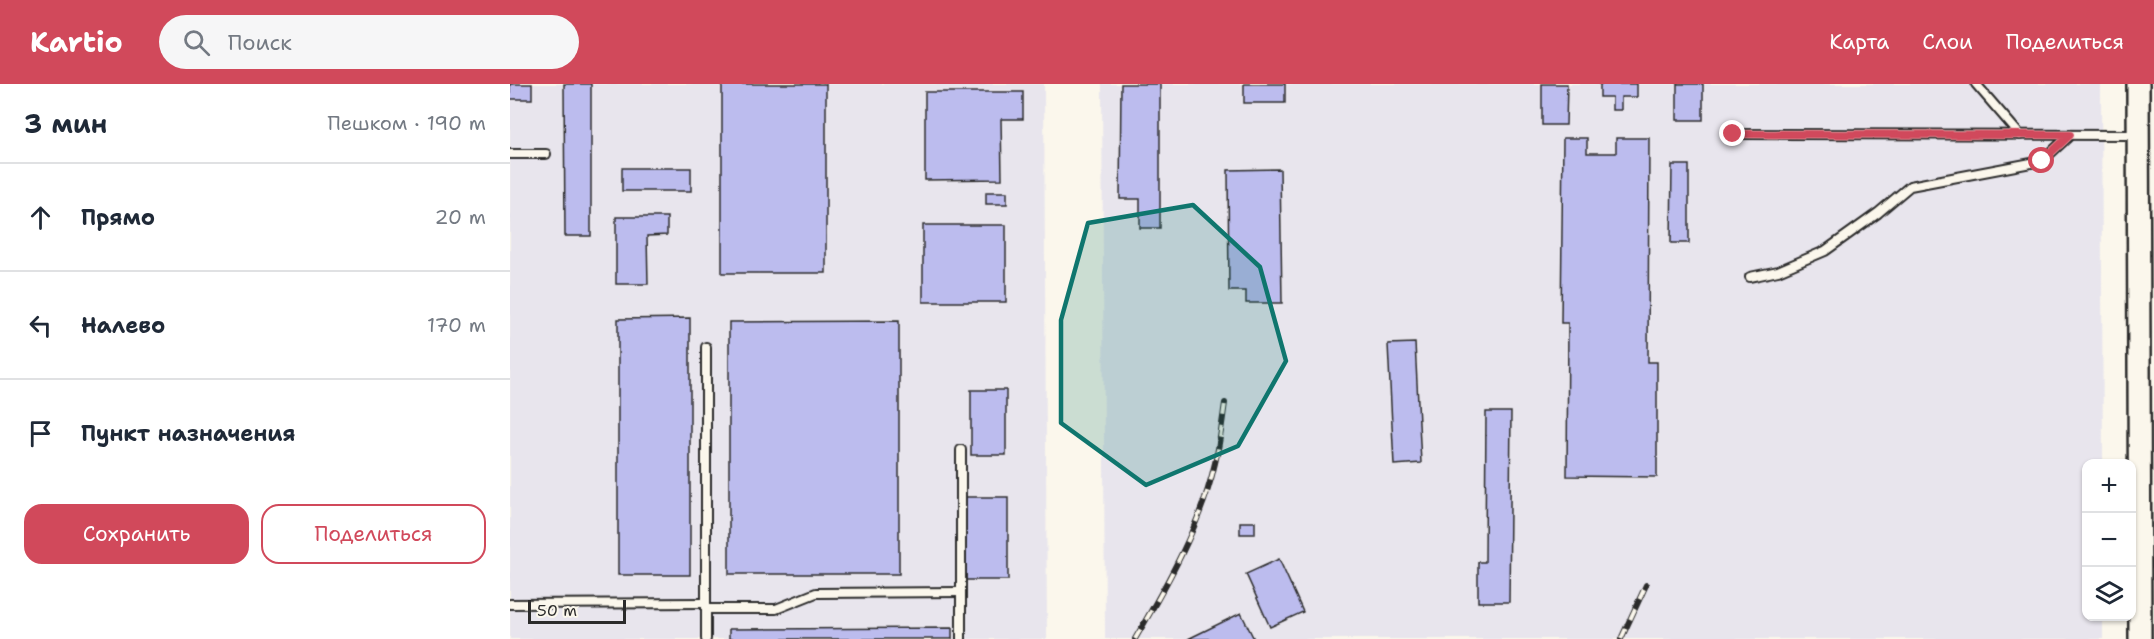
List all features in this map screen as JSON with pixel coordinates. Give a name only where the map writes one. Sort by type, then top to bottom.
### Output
[{"type":"main road","points":[[2138,84],[2143,191],[2140,639]]},
{"type":"lane","points":[[1976,84],[2020,135]]},
{"type":"lane","points":[[1733,134],[2139,135]]},
{"type":"lane","points":[[1750,278],[1778,271],[1825,251],[1878,213],[1910,186],[2042,161],[2070,135]]},
{"type":"lane","points":[[510,154],[546,154]]},
{"type":"lane","points":[[706,347],[706,639]]},
{"type":"lane","points":[[961,450],[961,639]]},
{"type":"lane","points":[[510,604],[776,609],[816,593],[961,592]]},
{"type":"highlighted area","points":[[1193,205],[1260,267],[1286,361],[1238,446],[1146,485],[1061,423],[1061,320],[1088,223]]},
{"type":"shaded area","points":[[510,84],[1044,84],[1047,639],[510,639]]},
{"type":"shaded area","points":[[1102,84],[2101,84],[2103,459],[2082,459],[2082,621],[2103,621],[2103,639],[1105,639]]},
{"type":"building","points":[[510,84],[532,84],[532,99],[510,99]]},
{"type":"building","points":[[564,84],[591,84],[591,236],[565,236]]},
{"type":"building","points":[[722,84],[826,84],[826,273],[722,273]]},
{"type":"building","points":[[1121,84],[1160,84],[1160,228],[1140,228],[1140,199],[1120,199]]},
{"type":"building","points":[[1244,84],[1285,84],[1285,103],[1244,103]]},
{"type":"building","points":[[1542,84],[1567,84],[1566,125],[1542,125]]},
{"type":"building","points":[[1600,84],[1637,84],[1637,97],[1621,97],[1621,110],[1612,110],[1612,97],[1600,97]]},
{"type":"building","points":[[1677,84],[1703,84],[1703,120],[1677,120]]},
{"type":"building","points":[[925,92],[1023,92],[1023,119],[1001,119],[1002,179],[925,180]]},
{"type":"building","points":[[1563,138],[1587,138],[1587,153],[1616,153],[1616,138],[1649,138],[1648,362],[1657,362],[1657,477],[1567,476],[1568,323],[1561,323]]},
{"type":"building","points":[[1672,165],[1689,165],[1689,243],[1671,243]]},
{"type":"building","points":[[622,168],[691,168],[691,191],[622,191]]},
{"type":"building","points":[[1280,169],[1282,303],[1246,303],[1246,291],[1229,291],[1228,170]]},
{"type":"building","points":[[986,192],[1007,192],[1007,204],[986,204]]},
{"type":"building","points":[[616,217],[667,217],[667,235],[647,236],[648,284],[616,284]]},
{"type":"building","points":[[923,225],[1006,225],[1006,302],[923,302]]},
{"type":"building","points":[[690,318],[690,575],[618,575],[618,319]]},
{"type":"building","points":[[899,321],[899,574],[729,574],[729,322]]},
{"type":"building","points":[[1415,343],[1421,463],[1394,465],[1388,344]]},
{"type":"building","points":[[971,390],[1006,390],[1006,455],[971,455]]},
{"type":"building","points":[[1486,412],[1511,412],[1509,602],[1478,602],[1478,562],[1485,562]]},
{"type":"building","points":[[965,497],[1008,497],[1008,580],[965,580]]},
{"type":"building","points":[[1240,522],[1255,522],[1255,534],[1240,534]]},
{"type":"building","points":[[1279,559],[1303,612],[1270,627],[1246,574]]},
{"type":"building","points":[[1241,613],[1254,639],[1188,639]]},
{"type":"building","points":[[952,628],[952,639],[729,639],[729,629]]},
{"type":"railway","points":[[1135,639],[1182,554],[1201,509],[1217,456],[1225,403]]},
{"type":"railway","points":[[1621,639],[1646,585]]},
{"type":"route","points":[[1733,134],[2070,135],[2042,161]]}]
